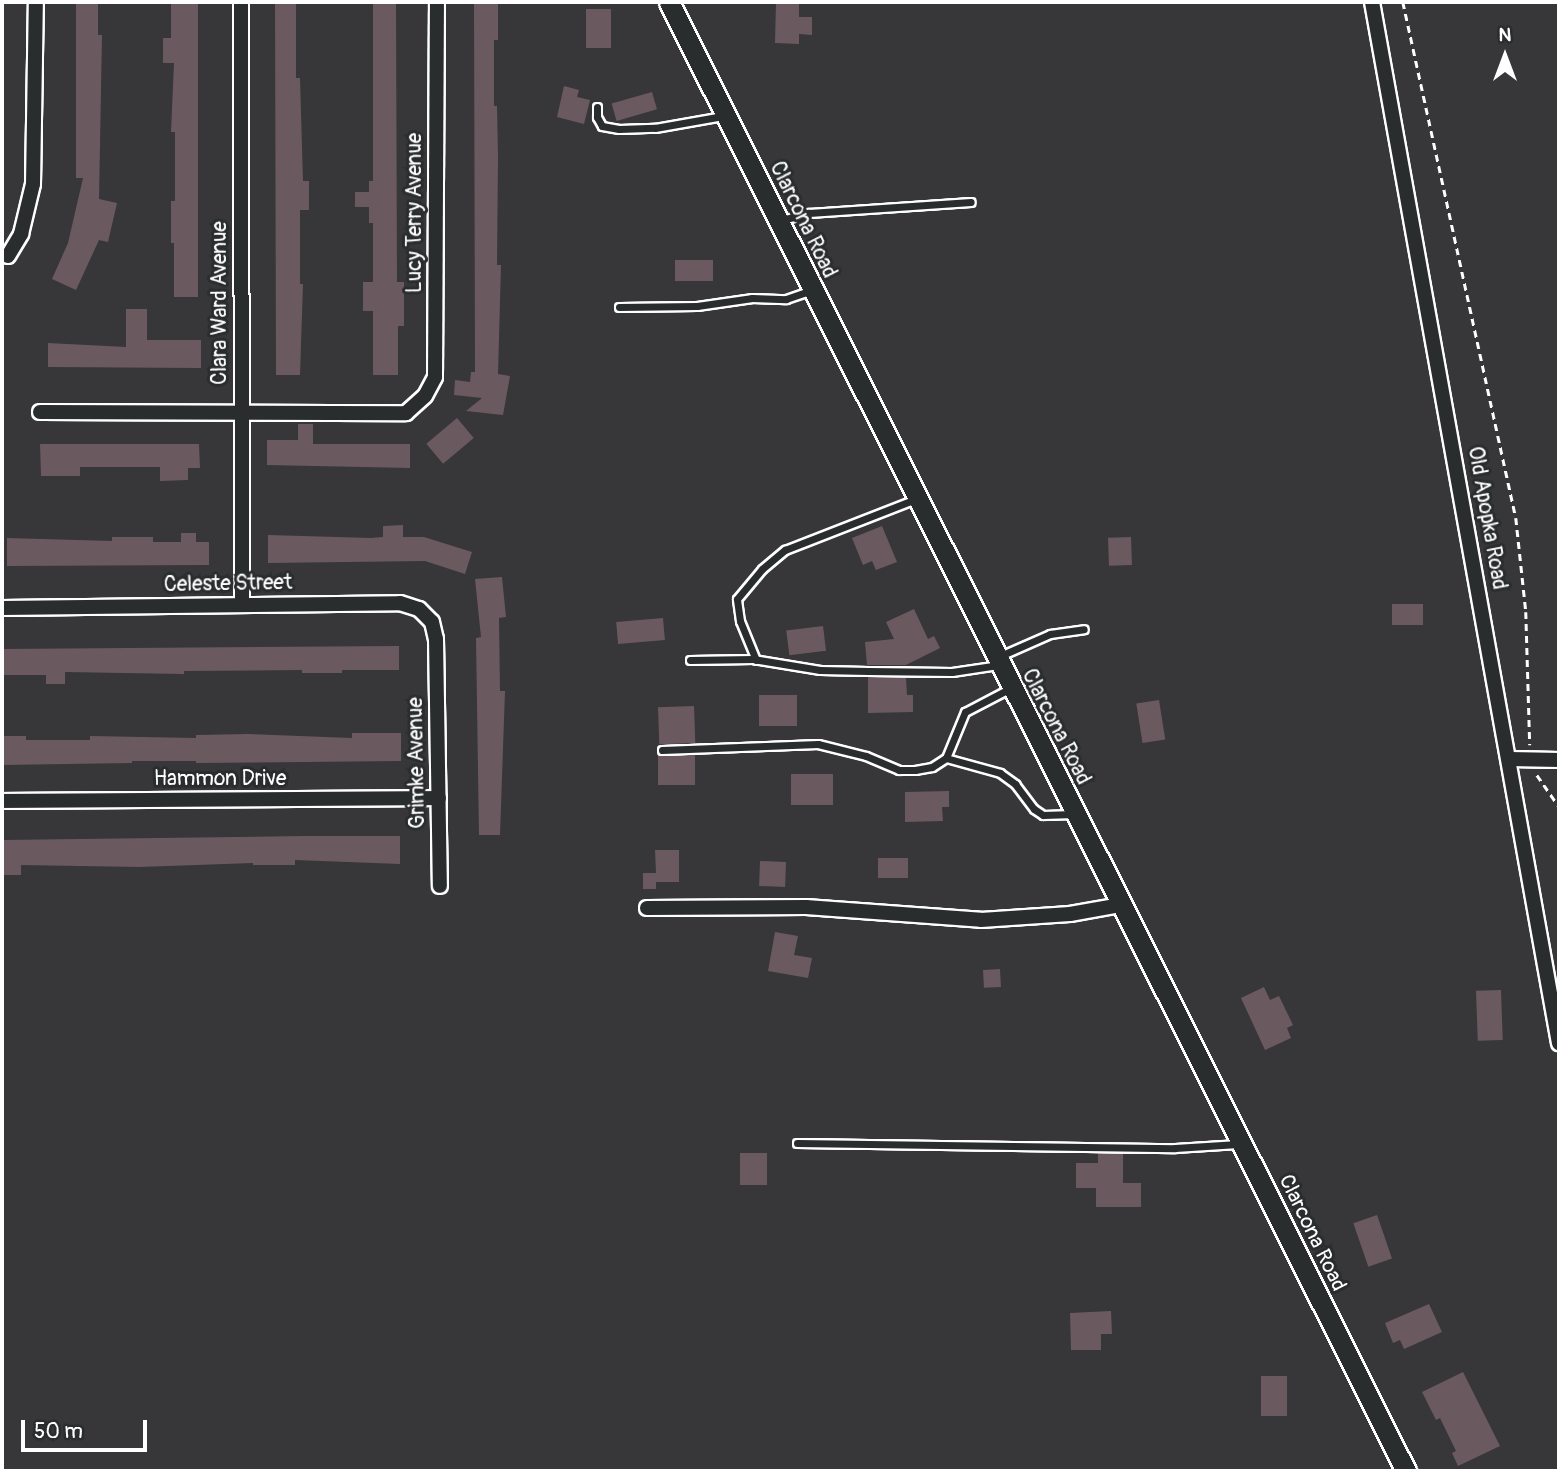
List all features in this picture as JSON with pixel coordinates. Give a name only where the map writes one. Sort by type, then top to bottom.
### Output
[{"type":"main road","name":"Clarcona Road","points":[[669,2],[1406,1471]]},
{"type":"street","points":[[8,256],[21,233],[33,184],[36,2]]},
{"type":"street","name":"Clara Ward Avenue","points":[[241,2],[242,605]]},
{"type":"street","name":"Lucy Terry Avenue","points":[[241,413],[406,413],[425,396],[435,377],[437,2]]},
{"type":"street","name":"Old Apopka Road","points":[[1372,2],[1559,1043]]},
{"type":"street","points":[[40,412],[241,413]]},
{"type":"street","name":"Celeste Street","points":[[2,608],[400,603],[419,609],[432,622],[436,639]]},
{"type":"street","name":"Grimke Avenue","points":[[436,639],[440,886]]},
{"type":"street","points":[[1510,759],[1559,760]]},
{"type":"street","name":"Hammon Drive","points":[[2,801],[439,798]]},
{"type":"street","points":[[648,908],[806,907],[981,920],[1070,914],[1121,905]]},
{"type":"lane","points":[[597,107],[601,125],[619,130],[655,128],[726,116]]},
{"type":"lane","points":[[778,222],[809,213],[971,202]]},
{"type":"lane","points":[[619,307],[696,306],[752,298],[786,299],[812,290]]},
{"type":"lane","points":[[756,660],[740,621],[737,599],[762,569],[785,550],[916,499]]},
{"type":"lane","points":[[690,660],[756,660],[820,670],[951,672],[998,662],[1051,634],[1084,629]]},
{"type":"lane","points":[[662,750],[818,744],[866,756],[898,770],[932,767],[946,758],[965,712],[1011,688]]},
{"type":"lane","points":[[946,758],[1000,773],[1015,784],[1034,810],[1043,815],[1075,814]]},
{"type":"lane","points":[[797,1143],[1175,1148],[1243,1143]]},
{"type":"path","points":[[1403,2],[1516,518],[1526,612],[1530,760],[1559,806]]},
{"type":"building","points":[[76,2],[98,2],[98,35],[102,35],[99,199],[117,203],[108,242],[99,240],[76,290],[52,279],[68,243],[83,178],[76,178]]},
{"type":"building","points":[[171,2],[198,2],[198,297],[174,297],[171,201],[175,201],[175,132],[171,132],[174,63],[163,63],[163,38],[171,38]]},
{"type":"building","points":[[275,2],[296,2],[296,78],[300,78],[303,181],[309,181],[309,210],[300,210],[300,284],[303,284],[300,375],[276,375]]},
{"type":"building","points":[[373,2],[396,2],[397,282],[404,282],[404,326],[398,326],[398,375],[373,375],[373,311],[363,311],[363,282],[373,282],[373,223],[369,223],[369,207],[355,207],[355,192],[369,192],[369,181],[373,181]]},
{"type":"building","points":[[474,2],[498,2],[498,40],[494,40],[494,106],[497,106],[498,157],[497,265],[501,265],[498,374],[510,376],[503,415],[466,411],[482,398],[454,395],[455,380],[470,382],[471,372],[475,372]]},
{"type":"building","points":[[776,2],[799,2],[799,17],[812,17],[812,35],[799,34],[799,44],[775,43]]},
{"type":"building","points":[[586,9],[611,9],[611,48],[586,48]]},
{"type":"building","points":[[564,86],[579,90],[577,97],[590,100],[584,124],[557,117]]},
{"type":"building","points":[[652,92],[657,109],[617,121],[612,104]]},
{"type":"building","points":[[675,260],[713,260],[713,281],[675,281]]},
{"type":"building","points":[[126,309],[147,309],[147,340],[201,340],[201,368],[48,367],[48,343],[126,347]]},
{"type":"building","points":[[457,418],[474,438],[443,464],[426,444]]},
{"type":"building","points":[[298,424],[313,424],[313,444],[410,444],[410,468],[267,465],[267,440],[298,440]]},
{"type":"building","points":[[40,444],[199,444],[200,468],[188,468],[188,480],[160,481],[160,467],[80,467],[80,476],[41,476]]},
{"type":"building","points":[[403,525],[403,537],[424,537],[472,552],[465,574],[425,561],[268,563],[268,535],[371,538],[383,537],[383,526]]},
{"type":"building","points":[[882,526],[897,562],[876,570],[872,561],[863,565],[852,538]]},
{"type":"building","points":[[181,533],[196,533],[196,542],[209,542],[209,565],[7,566],[7,538],[112,541],[112,537],[153,537],[153,542],[181,542]]},
{"type":"building","points":[[1131,537],[1132,565],[1109,566],[1108,538]]},
{"type":"building","points":[[502,577],[506,617],[499,618],[500,691],[505,691],[500,835],[479,835],[476,638],[481,637],[475,579]]},
{"type":"building","points":[[1392,604],[1423,604],[1423,625],[1392,625]]},
{"type":"building","points":[[914,609],[928,639],[934,636],[940,648],[906,665],[867,665],[865,642],[894,639],[886,622]]},
{"type":"building","points":[[663,618],[665,640],[618,644],[616,622]]},
{"type":"building","points":[[823,626],[826,651],[789,655],[786,631]]},
{"type":"building","points":[[399,646],[399,670],[342,670],[342,673],[302,673],[302,670],[184,671],[184,674],[65,672],[65,684],[46,684],[46,675],[2,675],[2,649]]},
{"type":"building","points":[[868,677],[906,678],[907,695],[913,695],[913,712],[868,713]]},
{"type":"building","points":[[759,695],[797,695],[797,726],[759,726]]},
{"type":"building","points":[[1159,700],[1165,740],[1143,743],[1136,704]]},
{"type":"building","points":[[694,706],[695,743],[659,744],[658,707]]},
{"type":"building","points":[[352,733],[401,733],[401,761],[132,761],[2,765],[2,736],[26,736],[26,740],[90,740],[90,736],[196,738],[196,735],[248,734],[352,738]]},
{"type":"building","points":[[658,755],[695,755],[695,785],[658,785]]},
{"type":"building","points":[[791,774],[833,774],[833,805],[791,805]]},
{"type":"building","points":[[949,791],[949,807],[942,807],[943,821],[905,822],[905,792]]},
{"type":"building","points":[[400,836],[400,864],[295,860],[295,865],[21,865],[21,875],[2,875],[2,840]]},
{"type":"building","points":[[655,850],[679,850],[679,882],[656,882],[656,889],[643,889],[643,873],[656,873]]},
{"type":"building","points":[[878,858],[908,858],[908,878],[878,878]]},
{"type":"building","points":[[760,861],[786,862],[785,887],[759,886]]},
{"type":"building","points":[[775,932],[798,936],[794,955],[812,958],[808,978],[768,971]]},
{"type":"building","points":[[1000,969],[1001,987],[984,988],[983,970]]},
{"type":"building","points":[[1264,987],[1270,1000],[1279,996],[1293,1025],[1287,1028],[1291,1038],[1265,1050],[1241,998]]},
{"type":"building","points":[[1501,990],[1503,1040],[1478,1041],[1476,991]]},
{"type":"building","points":[[740,1153],[767,1153],[767,1185],[740,1185]]},
{"type":"building","points":[[1098,1153],[1123,1153],[1123,1183],[1141,1183],[1141,1207],[1096,1207],[1096,1188],[1076,1188],[1076,1163],[1098,1163]]},
{"type":"building","points":[[1377,1215],[1392,1258],[1368,1267],[1353,1223]]},
{"type":"building","points":[[1429,1304],[1442,1332],[1404,1349],[1400,1340],[1393,1343],[1385,1323]]},
{"type":"building","points":[[1111,1311],[1112,1334],[1101,1334],[1101,1350],[1071,1350],[1070,1313]]},
{"type":"building","points":[[1463,1372],[1500,1446],[1458,1466],[1452,1453],[1456,1451],[1440,1418],[1436,1420],[1422,1392]]},
{"type":"building","points":[[1261,1376],[1287,1376],[1287,1416],[1261,1416]]}]
